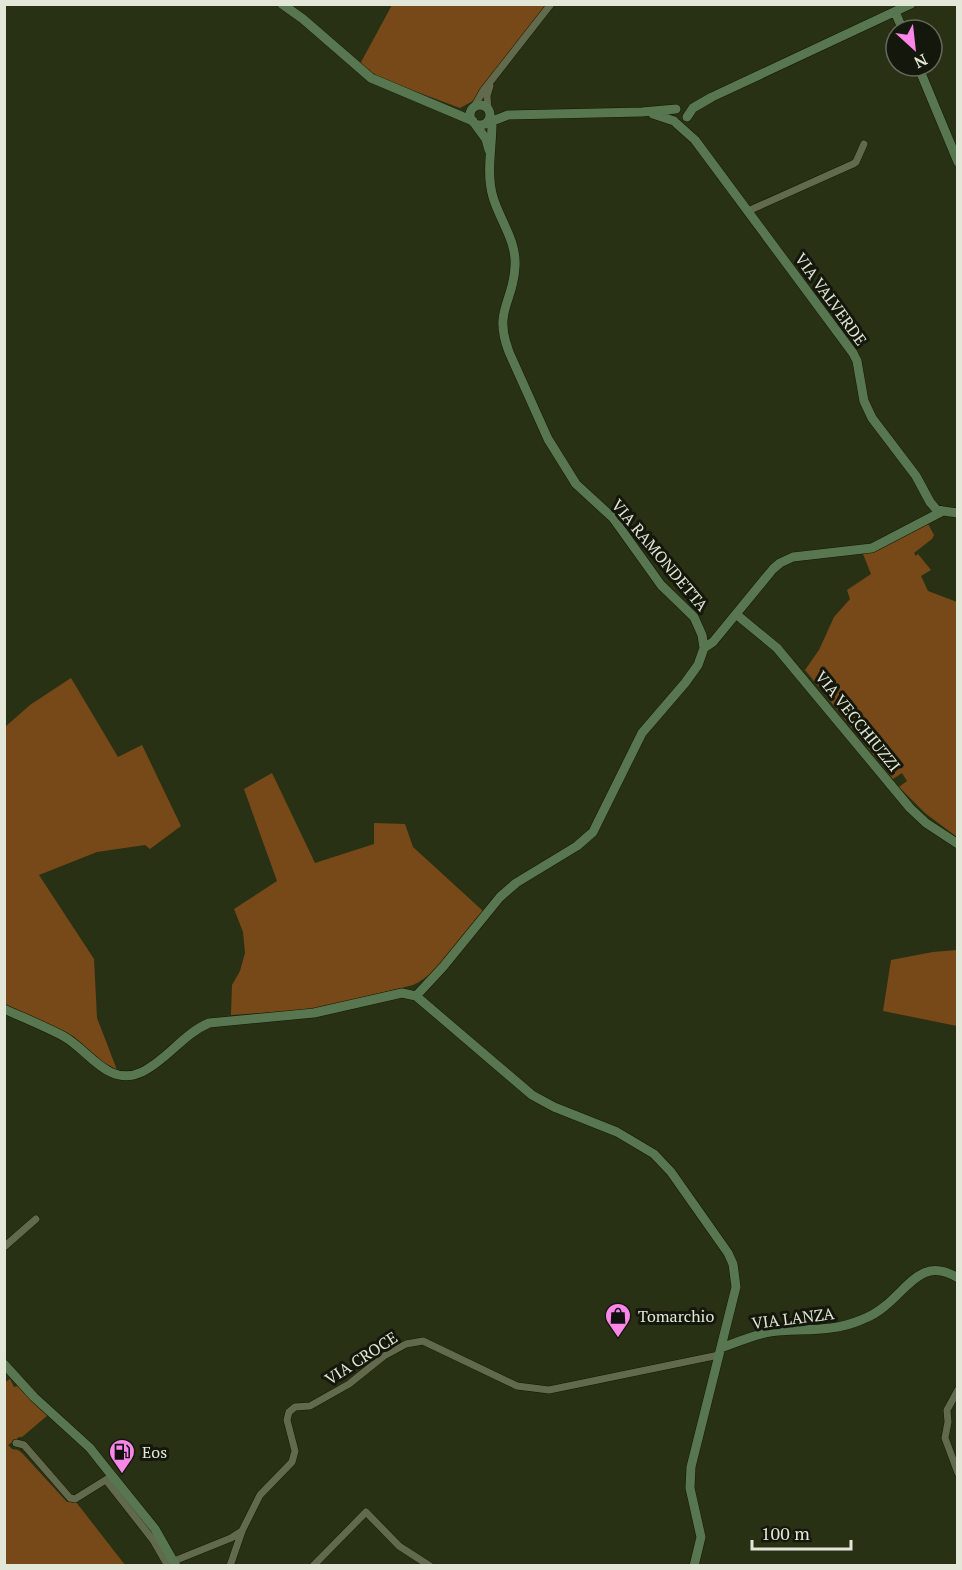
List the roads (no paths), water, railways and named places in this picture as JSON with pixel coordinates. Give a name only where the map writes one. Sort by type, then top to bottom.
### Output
[{"type":"street","points":[[282,4],[303,19],[371,78],[449,110],[484,117],[642,112],[677,109],[712,97]]},
{"type":"street","points":[[474,107],[551,4]]},
{"type":"street","points":[[675,122],[682,123],[693,108],[712,97],[911,4]]},
{"type":"street","points":[[895,12],[898,18]]},
{"type":"street","points":[[484,117],[487,96],[494,78]]},
{"type":"street","points":[[923,78],[957,162]]},
{"type":"street","points":[[449,110],[459,111],[480,105],[491,155]]},
{"type":"street","name":"VIA RAMONDETTA","points":[[474,107],[470,115],[484,117],[491,155],[489,176],[491,192],[508,231],[515,257],[514,278],[502,316],[504,338],[509,352],[548,439],[576,484],[617,523],[662,585],[694,617],[702,635],[704,648]]},
{"type":"street","points":[[677,109],[686,111],[695,140]]},
{"type":"street","points":[[675,122],[672,116],[677,109]]},
{"type":"street","points":[[642,112],[664,116],[675,122],[695,140]]},
{"type":"street","name":"VIA VALVERDE","points":[[695,140],[853,353],[857,362],[864,401],[872,418],[916,476],[930,502],[943,511]]},
{"type":"street","points":[[748,211],[853,164],[864,144]]},
{"type":"street","points":[[416,996],[443,967],[500,897],[528,876],[577,846],[593,831],[642,733],[685,683],[698,665],[704,648],[713,642],[773,569],[785,560],[872,548],[943,511],[957,513]]},
{"type":"street","name":"VIA VECCHIUZZI","points":[[736,615],[783,654],[910,808],[957,844]]},
{"type":"street","points":[[4,1009],[74,1042],[103,1069],[116,1075],[130,1076],[152,1067],[198,1028],[209,1023],[314,1013],[402,993],[416,996],[532,1095],[554,1107],[617,1132],[654,1154],[671,1172],[728,1253],[733,1264],[736,1287],[691,1467],[690,1488],[702,1538],[694,1566]]},
{"type":"street","points":[[4,1247],[36,1219]]},
{"type":"street","name":"VIA LANZA","points":[[720,1352],[770,1332],[829,1329],[860,1321],[886,1306],[905,1286],[927,1271],[935,1269],[957,1278]]},
{"type":"street","name":"VIA CROCE","points":[[230,1566],[242,1531],[260,1495],[292,1462],[295,1451],[287,1420],[289,1412],[295,1407],[310,1406],[349,1384],[393,1350],[406,1344],[423,1341],[511,1384],[523,1388],[549,1390],[720,1352]]},
{"type":"street","points":[[4,1364],[34,1397],[90,1448],[109,1478],[155,1529],[172,1564],[242,1531]]},
{"type":"street","points":[[957,1390],[947,1410],[948,1422],[945,1438],[955,1461],[957,1473]]},
{"type":"street","points":[[16,1443],[24,1445],[70,1498],[75,1499],[109,1478]]},
{"type":"street","points":[[313,1566],[366,1512],[399,1546],[430,1566]]},
{"type":"place","name":"Tomarchio","points":[[618,1339]]},
{"type":"place","name":"Eos","points":[[122,1475]]}]
